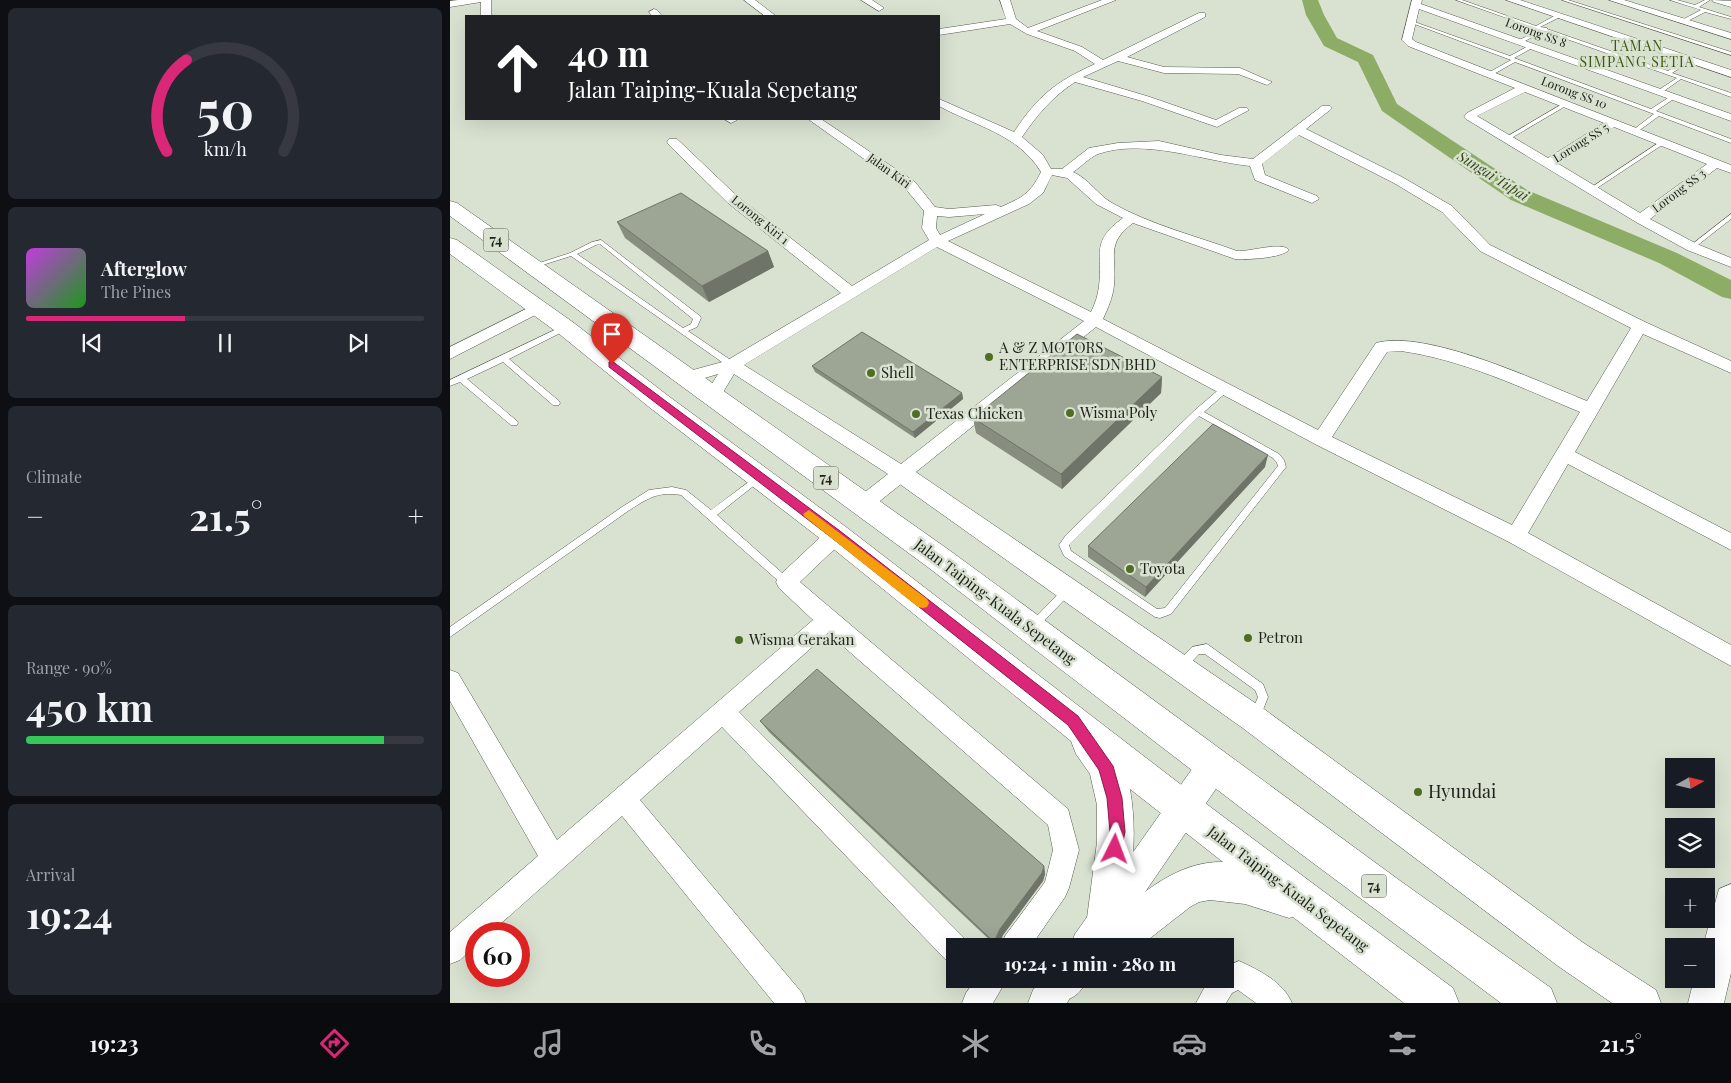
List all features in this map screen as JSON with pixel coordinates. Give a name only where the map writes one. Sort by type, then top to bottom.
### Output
[{"type":"main road","name":"Jalan Taiping-Kuala Sepetang","points":[[450,207],[863,504],[1450,942],[1536,1003]]},
{"type":"main road","name":"Jalan Taiping-Kuala Sepetang","points":[[450,244],[566,328],[658,401],[836,535],[1184,810],[1438,1003]]},
{"type":"main road","points":[[1073,721],[1105,766],[1114,798],[1117,832],[1108,932]]},
{"type":"main road","points":[[1108,932],[1180,890],[1201,882],[1224,882],[1259,888],[1314,908]]},
{"type":"street","points":[[450,4],[478,0]]},
{"type":"street","points":[[486,0],[486,15]]},
{"type":"street","points":[[749,0],[769,15]]},
{"type":"street","points":[[866,0],[879,8]]},
{"type":"street","points":[[1028,31],[1110,0]]},
{"type":"street","points":[[1511,0],[1731,74]]},
{"type":"street","points":[[1614,0],[1731,36]]},
{"type":"street","points":[[1717,0],[1731,4]]},
{"type":"street","points":[[1006,1],[1011,21],[1017,26],[1043,38],[1086,52],[1096,58],[1101,64]]},
{"type":"street","points":[[1407,40],[1417,2]]},
{"type":"street","name":"Lorong SS 8","points":[[1417,2],[1731,118]]},
{"type":"street","points":[[1016,137],[1031,115],[1052,92],[1073,78],[1202,15]]},
{"type":"street","points":[[940,32],[1011,21]]},
{"type":"street","name":"Lorong SS 10","points":[[1407,40],[1731,169]]},
{"type":"street","points":[[1117,58],[1164,70],[1240,71],[1267,82]]},
{"type":"street","points":[[1073,78],[1146,99],[1217,124],[1243,110]]},
{"type":"street","points":[[1524,88],[1470,115],[1473,119],[1550,163],[1641,219],[1692,247],[1731,262]]},
{"type":"street","points":[[688,377],[732,366],[937,242],[1024,201],[1038,190],[1047,172],[1043,162],[1016,137],[940,102]]},
{"type":"street","points":[[1066,172],[1093,151],[1118,147],[1159,145],[1220,159],[1256,163],[1326,108]]},
{"type":"street","name":"Jalan Kiri","points":[[815,120],[910,185],[930,211]]},
{"type":"street","name":"Lorong SS 5","points":[[1550,163],[1613,123]]},
{"type":"street","points":[[1298,130],[1398,180],[1447,209],[1485,248],[1640,326],[1731,367]]},
{"type":"street","name":"Lorong Kiri 1","points":[[673,142],[734,200],[851,293]]},
{"type":"street","points":[[1256,163],[1260,177],[1312,199]]},
{"type":"street","name":"Lorong SS 3","points":[[1641,219],[1716,163]]},
{"type":"street","points":[[1047,172],[1066,172],[1107,205],[1132,217],[1234,254],[1244,256],[1282,250]]},
{"type":"street","points":[[1009,207],[949,213],[930,211],[929,228],[937,242],[1094,320],[1321,439],[1516,536],[1731,656]]},
{"type":"street","points":[[863,504],[1094,320],[1105,298],[1107,284],[1105,251],[1108,242],[1113,233],[1132,217]]},
{"type":"street","points":[[450,354],[538,308]]},
{"type":"street","points":[[1516,536],[1565,455],[1589,409],[1640,326]]},
{"type":"street","points":[[1321,439],[1382,347],[1392,344],[1408,346],[1470,363],[1589,409]]},
{"type":"street","points":[[713,395],[732,366]]},
{"type":"street","points":[[732,366],[902,474],[1254,720],[1570,954],[1643,1003]]},
{"type":"street","points":[[1565,455],[1731,542]]},
{"type":"street","points":[[836,535],[786,582],[1059,818],[1066,850],[1056,888],[1021,938]]},
{"type":"street","points":[[450,950],[828,620]]},
{"type":"street","points":[[450,680],[554,859]]},
{"type":"street","points":[[722,712],[946,940]]},
{"type":"street","points":[[1108,932],[1213,766]]},
{"type":"street","points":[[623,799],[792,1003]]},
{"type":"street","points":[[1706,1003],[1731,901]]},
{"type":"street","points":[[1210,1003],[1222,983],[1239,975],[1257,984],[1278,1003]]},
{"type":"lane","points":[[1458,0],[1731,95]]},
{"type":"lane","points":[[1564,0],[1731,54]]},
{"type":"lane","points":[[1672,0],[1731,18]]},
{"type":"lane","points":[[1695,7],[1708,0]]},
{"type":"lane","points":[[1682,22],[1705,10]]},
{"type":"lane","points":[[1537,27],[1558,16]]},
{"type":"lane","points":[[1411,21],[1731,141]]},
{"type":"lane","points":[[1521,41],[1545,29]]},
{"type":"lane","points":[[1490,74],[1532,46]]},
{"type":"lane","points":[[1669,73],[1689,60]]},
{"type":"lane","points":[[1659,92],[1681,77]]},
{"type":"lane","points":[[1652,111],[1673,97]]},
{"type":"lane","points":[[1506,138],[1566,104]]},
{"type":"lane","points":[[1635,132],[1658,114]]},
{"type":"lane","points":[[1592,189],[1663,142]]},
{"type":"lane","points":[[1692,247],[1731,216]]},
{"type":"lane","points":[[533,266],[572,254],[594,243],[602,242],[697,318],[694,325],[684,330]]},
{"type":"lane","points":[[572,254],[684,330],[732,366]]},
{"type":"lane","points":[[450,383],[566,328]]},
{"type":"lane","points":[[503,358],[556,403]]},
{"type":"lane","points":[[461,379],[514,423]]},
{"type":"lane","points":[[1198,412],[1276,456],[1281,462],[1282,467],[1168,611],[1160,614],[1155,613],[1067,553],[1064,545],[1198,412],[1226,388]]},
{"type":"lane","points":[[712,515],[759,477]]},
{"type":"lane","points":[[450,633],[625,508],[652,492],[672,490],[683,492],[712,515],[786,582]]},
{"type":"lane","points":[[1030,629],[1068,590]]},
{"type":"building","points":[[681,193],[768,251],[702,286],[617,222]]},
{"type":"building","points":[[862,332],[962,393],[913,432],[812,366]]},
{"type":"building","name":"Wisma Poly","points":[[1077,334],[1162,377],[1061,474],[973,418]]},
{"type":"building","points":[[1213,424],[1268,455],[1146,587],[1088,546]]},
{"type":"building","points":[[817,669],[1044,866],[1042,873],[1000,929],[996,938],[990,938],[760,721]]},
{"type":"waterway","name":"Sungai Tupai","points":[[1310,0],[1315,15],[1330,42],[1366,59],[1389,107],[1519,195],[1668,258],[1731,291]]},
{"type":"slow traffic","points":[[809,514],[923,603]]},
{"type":"place","name":"A & Z MOTORS ENTERPRISE SDN BHD","points":[[989,357]]},
{"type":"place","name":"Shell","points":[[871,373]]},
{"type":"place","name":"Wisma Poly","points":[[1070,413]]},
{"type":"place","name":"Texas Chicken","points":[[916,414]]},
{"type":"place","name":"Toyota","points":[[1130,569]]},
{"type":"place","name":"Petron","points":[[1248,638]]},
{"type":"place","name":"Wisma Gerakan","points":[[739,640]]},
{"type":"place","name":"Hyundai","points":[[1418,792]]},
{"type":"district","name":"TAMAN SIMPANG SETIA","points":[[1637,54]]},
{"type":"route","points":[[612,364],[836,535],[1073,721],[1105,766],[1114,798],[1117,832],[1115,849]]}]
